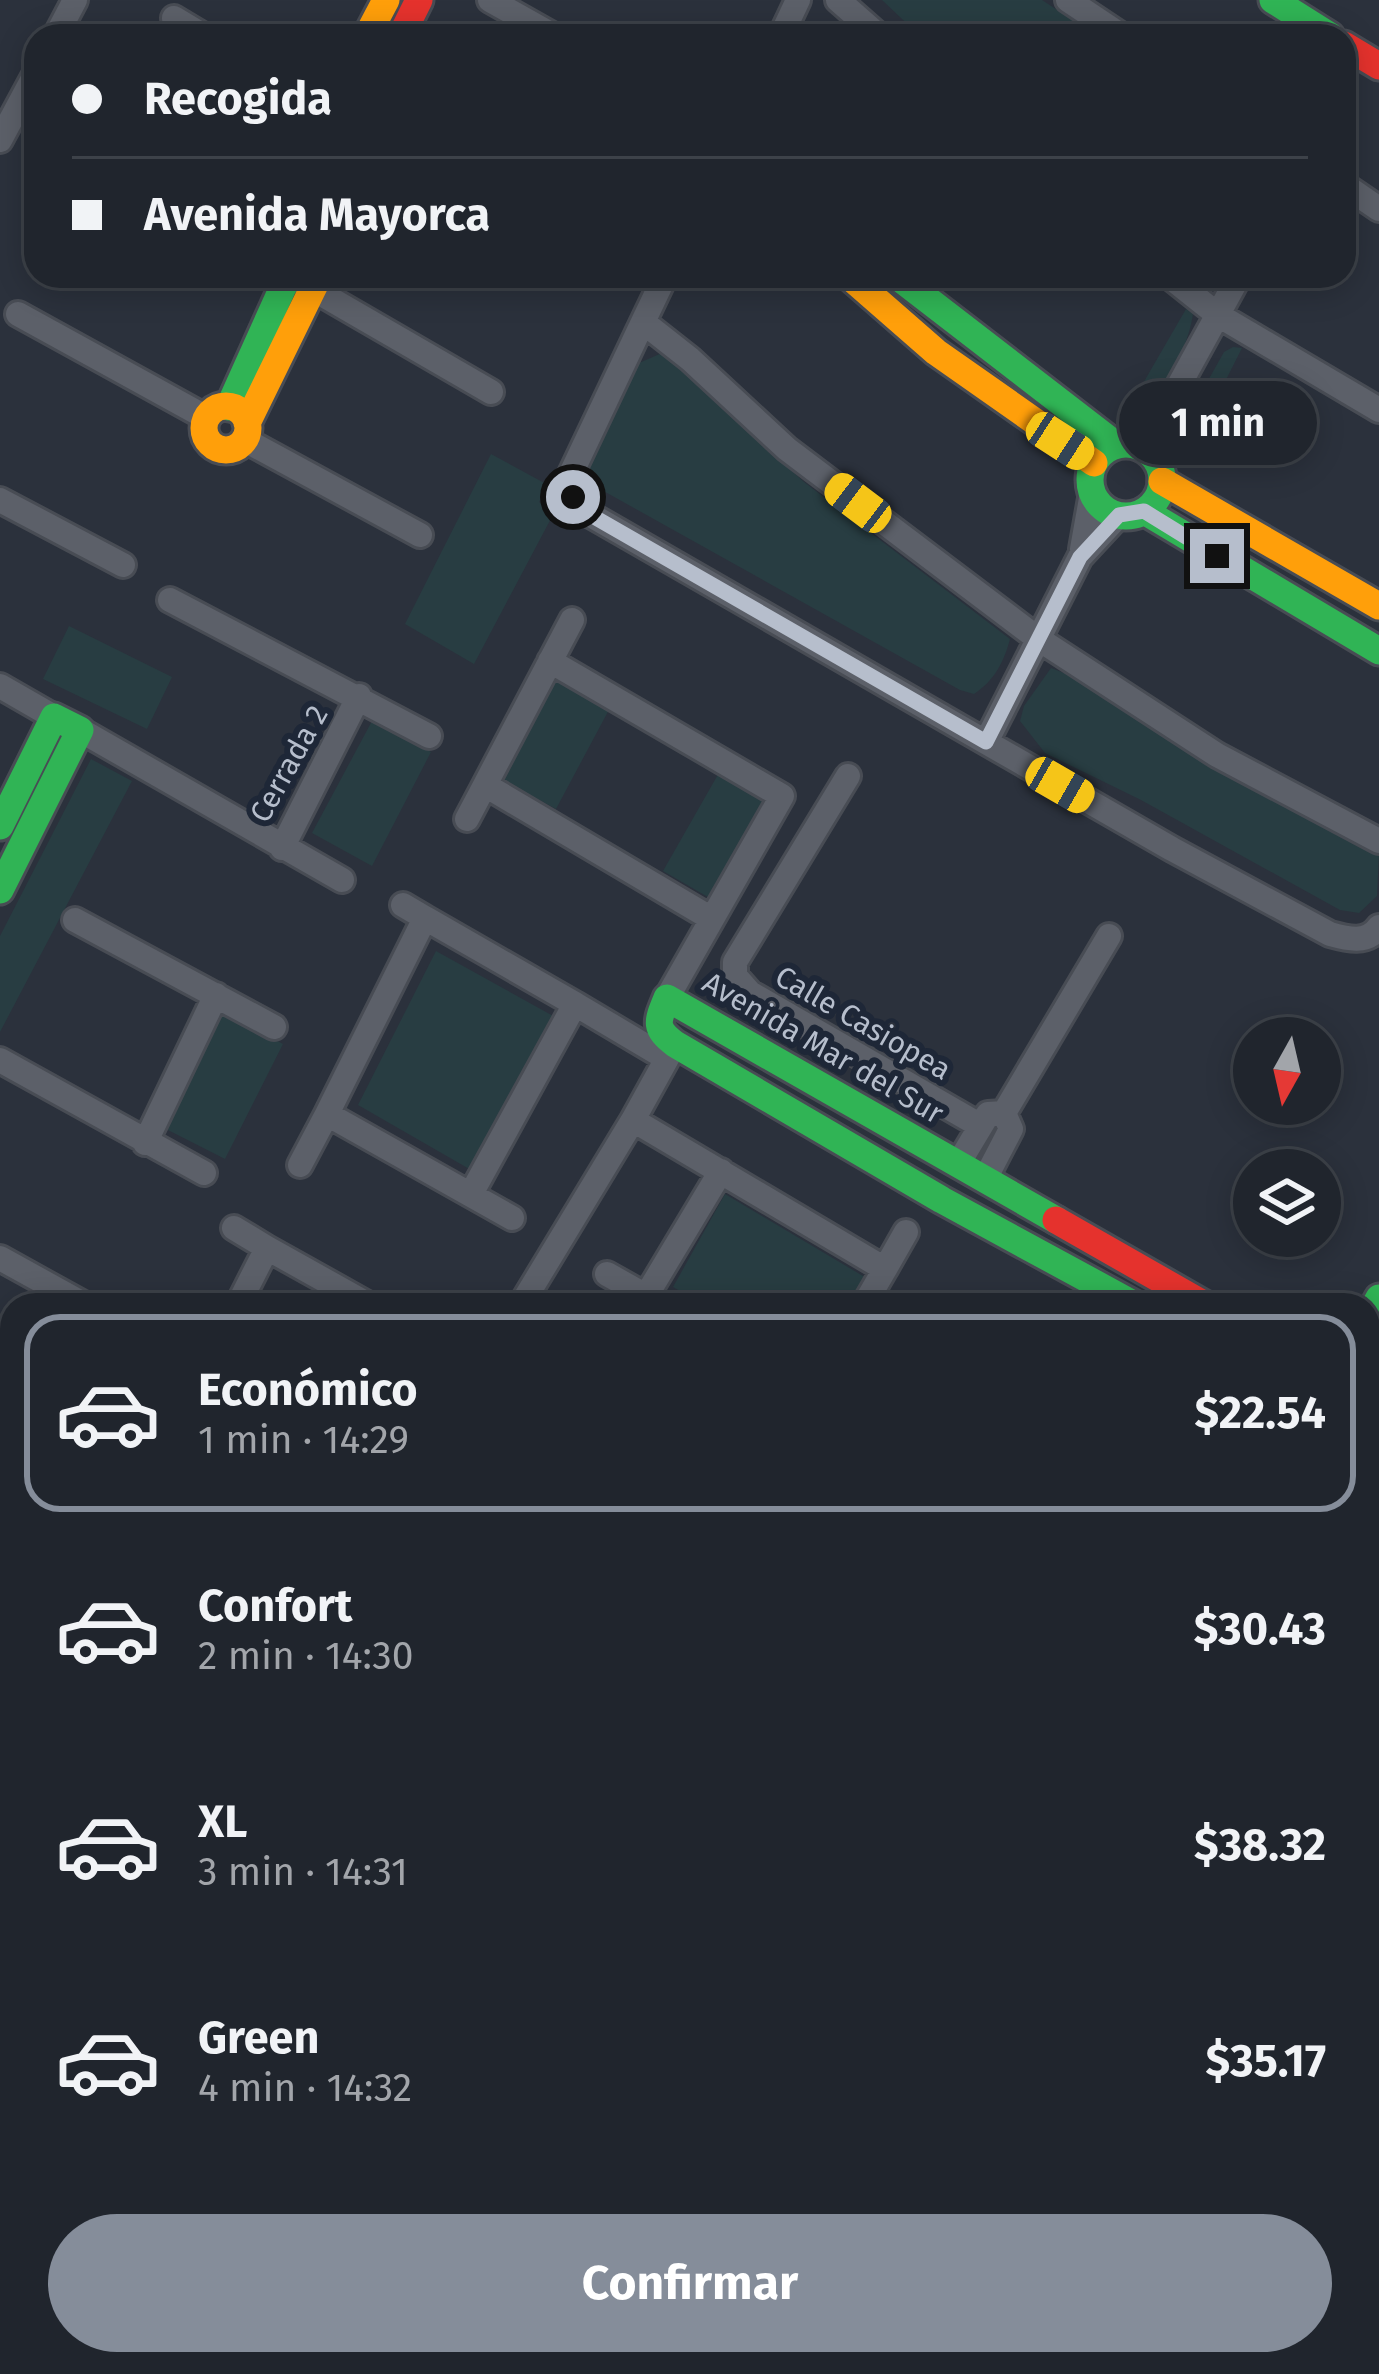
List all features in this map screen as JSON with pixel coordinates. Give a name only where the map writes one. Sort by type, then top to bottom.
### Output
[{"type":"street","points":[[490,0],[533,24]]},
{"type":"street","points":[[838,0],[865,24]]},
{"type":"street","points":[[1068,0],[1104,24]]},
{"type":"street","points":[[1273,0],[1311,24]]},
{"type":"street","points":[[173,18],[183,24]]},
{"type":"street","points":[[0,140],[24,95]]},
{"type":"street","points":[[232,422],[299,288]]},
{"type":"street","points":[[318,288],[491,392]]},
{"type":"street","points":[[659,288],[569,478],[582,510],[1330,934],[1354,941],[1379,927]]},
{"type":"street","points":[[861,288],[992,396],[1118,452],[1158,463],[1160,493],[1080,557]]},
{"type":"street","points":[[912,288],[1118,452]]},
{"type":"street","points":[[1183,288],[1218,315],[1379,410]]},
{"type":"street","points":[[986,742],[1080,557],[1092,493],[1233,288]]},
{"type":"street","points":[[18,314],[232,422],[420,535]]},
{"type":"street","points":[[643,322],[787,449],[1037,638],[1217,755],[1379,842]]},
{"type":"street","points":[[1162,481],[1379,606]]},
{"type":"street","points":[[1092,493],[1102,507],[1131,513],[1379,651]]},
{"type":"street","points":[[0,500],[123,565]]},
{"type":"street","name":"Cerrada 2","points":[[80,730],[282,848],[359,697],[170,600]]},
{"type":"street","points":[[467,819],[572,620]]},
{"type":"street","points":[[550,661],[782,796],[667,998]]},
{"type":"street","points":[[0,686],[80,730],[0,890]]},
{"type":"street","points":[[359,697],[429,736]]},
{"type":"street","points":[[0,826],[54,716]]},
{"type":"street","name":"Calle Casiopea","points":[[848,776],[735,962],[735,976],[751,993],[979,1125]]},
{"type":"street","points":[[485,785],[712,920]]},
{"type":"street","points":[[282,848],[342,880]]},
{"type":"street","points":[[300,1165],[327,1114],[414,911],[575,1004],[671,1051],[1113,1293]]},
{"type":"street","points":[[75,920],[274,1027]]},
{"type":"street","points":[[1004,1113],[1109,936]]},
{"type":"street","points":[[145,1143],[216,995]]},
{"type":"street","name":"Avenida Mar del Sur","points":[[671,1051],[656,1024],[667,998],[1184,1293]]},
{"type":"street","points":[[471,1194],[575,1004]]},
{"type":"street","points":[[528,1293],[671,1051]]},
{"type":"street","points":[[0,1060],[204,1173]]},
{"type":"street","points":[[958,1164],[988,1114],[1004,1113]]},
{"type":"street","points":[[980,1220],[1011,1129],[1004,1113]]},
{"type":"street","points":[[327,1114],[512,1219]]},
{"type":"street","points":[[632,1120],[885,1269]]},
{"type":"street","points":[[658,1293],[721,1171]]},
{"type":"street","points":[[235,1228],[348,1293]]},
{"type":"street","points":[[871,1293],[906,1232]]},
{"type":"street","points":[[244,1293],[267,1248]]},
{"type":"street","points":[[0,1258],[63,1293]]},
{"type":"street","points":[[608,1274],[642,1293]]},
{"type":"green space","points":[[882,0],[1042,0],[1079,24],[907,24]]},
{"type":"green space","points":[[1186,309],[1193,313],[1191,326],[1171,373],[1151,400],[1127,411]]},
{"type":"green space","points":[[1242,348],[1186,459],[1177,446],[1178,434],[1224,352]]},
{"type":"green space","points":[[662,353],[804,482],[1010,639],[987,683],[974,694],[960,690],[591,484],[586,469],[639,363]]},
{"type":"green space","points":[[491,454],[548,485],[539,502],[555,511],[474,664],[405,624]]},
{"type":"green space","points":[[69,626],[172,677],[147,729],[43,679]]},
{"type":"green space","points":[[1051,668],[1077,678],[1236,777],[1375,848],[1379,853],[1377,896],[1359,913],[1340,910],[1141,800],[1045,753],[1020,721],[1024,706]]},
{"type":"green space","points":[[556,678],[611,706],[556,809],[502,780]]},
{"type":"green space","points":[[372,721],[431,752],[372,866],[312,833]]},
{"type":"green space","points":[[91,759],[132,781],[0,1032],[0,936]]},
{"type":"green space","points":[[720,771],[777,803],[720,904],[663,871]]},
{"type":"green space","points":[[436,951],[555,1017],[471,1170],[358,1105]]},
{"type":"green space","points":[[223,1012],[283,1044],[225,1159],[164,1128]]},
{"type":"green space","points":[[725,1194],[868,1279],[860,1293],[684,1293],[673,1287]]},
{"type":"traffic: fast","points":[[1273,0],[1311,24]]},
{"type":"traffic: fast","points":[[229,407],[283,288]]},
{"type":"traffic: fast","points":[[913,288],[1116,445]]},
{"type":"traffic: fast","points":[[1126,444],[1151,455],[1162,480],[1151,505],[1126,516],[1101,505],[1090,480],[1101,455],[1126,444]]},
{"type":"traffic: fast","points":[[1144,511],[1379,651]]},
{"type":"traffic: fast","points":[[0,826],[54,717],[80,730],[0,890]]},
{"type":"traffic: fast","points":[[1056,1220],[667,998],[659,1024],[675,1044],[942,1200],[1113,1293]]},
{"type":"traffic: slow","points":[[373,24],[386,0]]},
{"type":"traffic: slow","points":[[247,423],[313,288]]},
{"type":"traffic: slow","points":[[863,288],[936,352],[1094,463]]},
{"type":"traffic: slow","points":[[226,406],[241,413],[248,428],[241,443],[226,450],[211,443],[204,428],[211,413],[226,406]]},
{"type":"traffic: slow","points":[[1162,481],[1379,606]]},
{"type":"traffic: jam","points":[[407,24],[419,0]]},
{"type":"traffic: jam","points":[[1356,52],[1379,66]]},
{"type":"traffic: jam","points":[[1056,1220],[1184,1293]]},
{"type":"route","points":[[573,497],[582,510],[986,742],[1080,557],[1119,515],[1144,511],[1217,556]]}]
